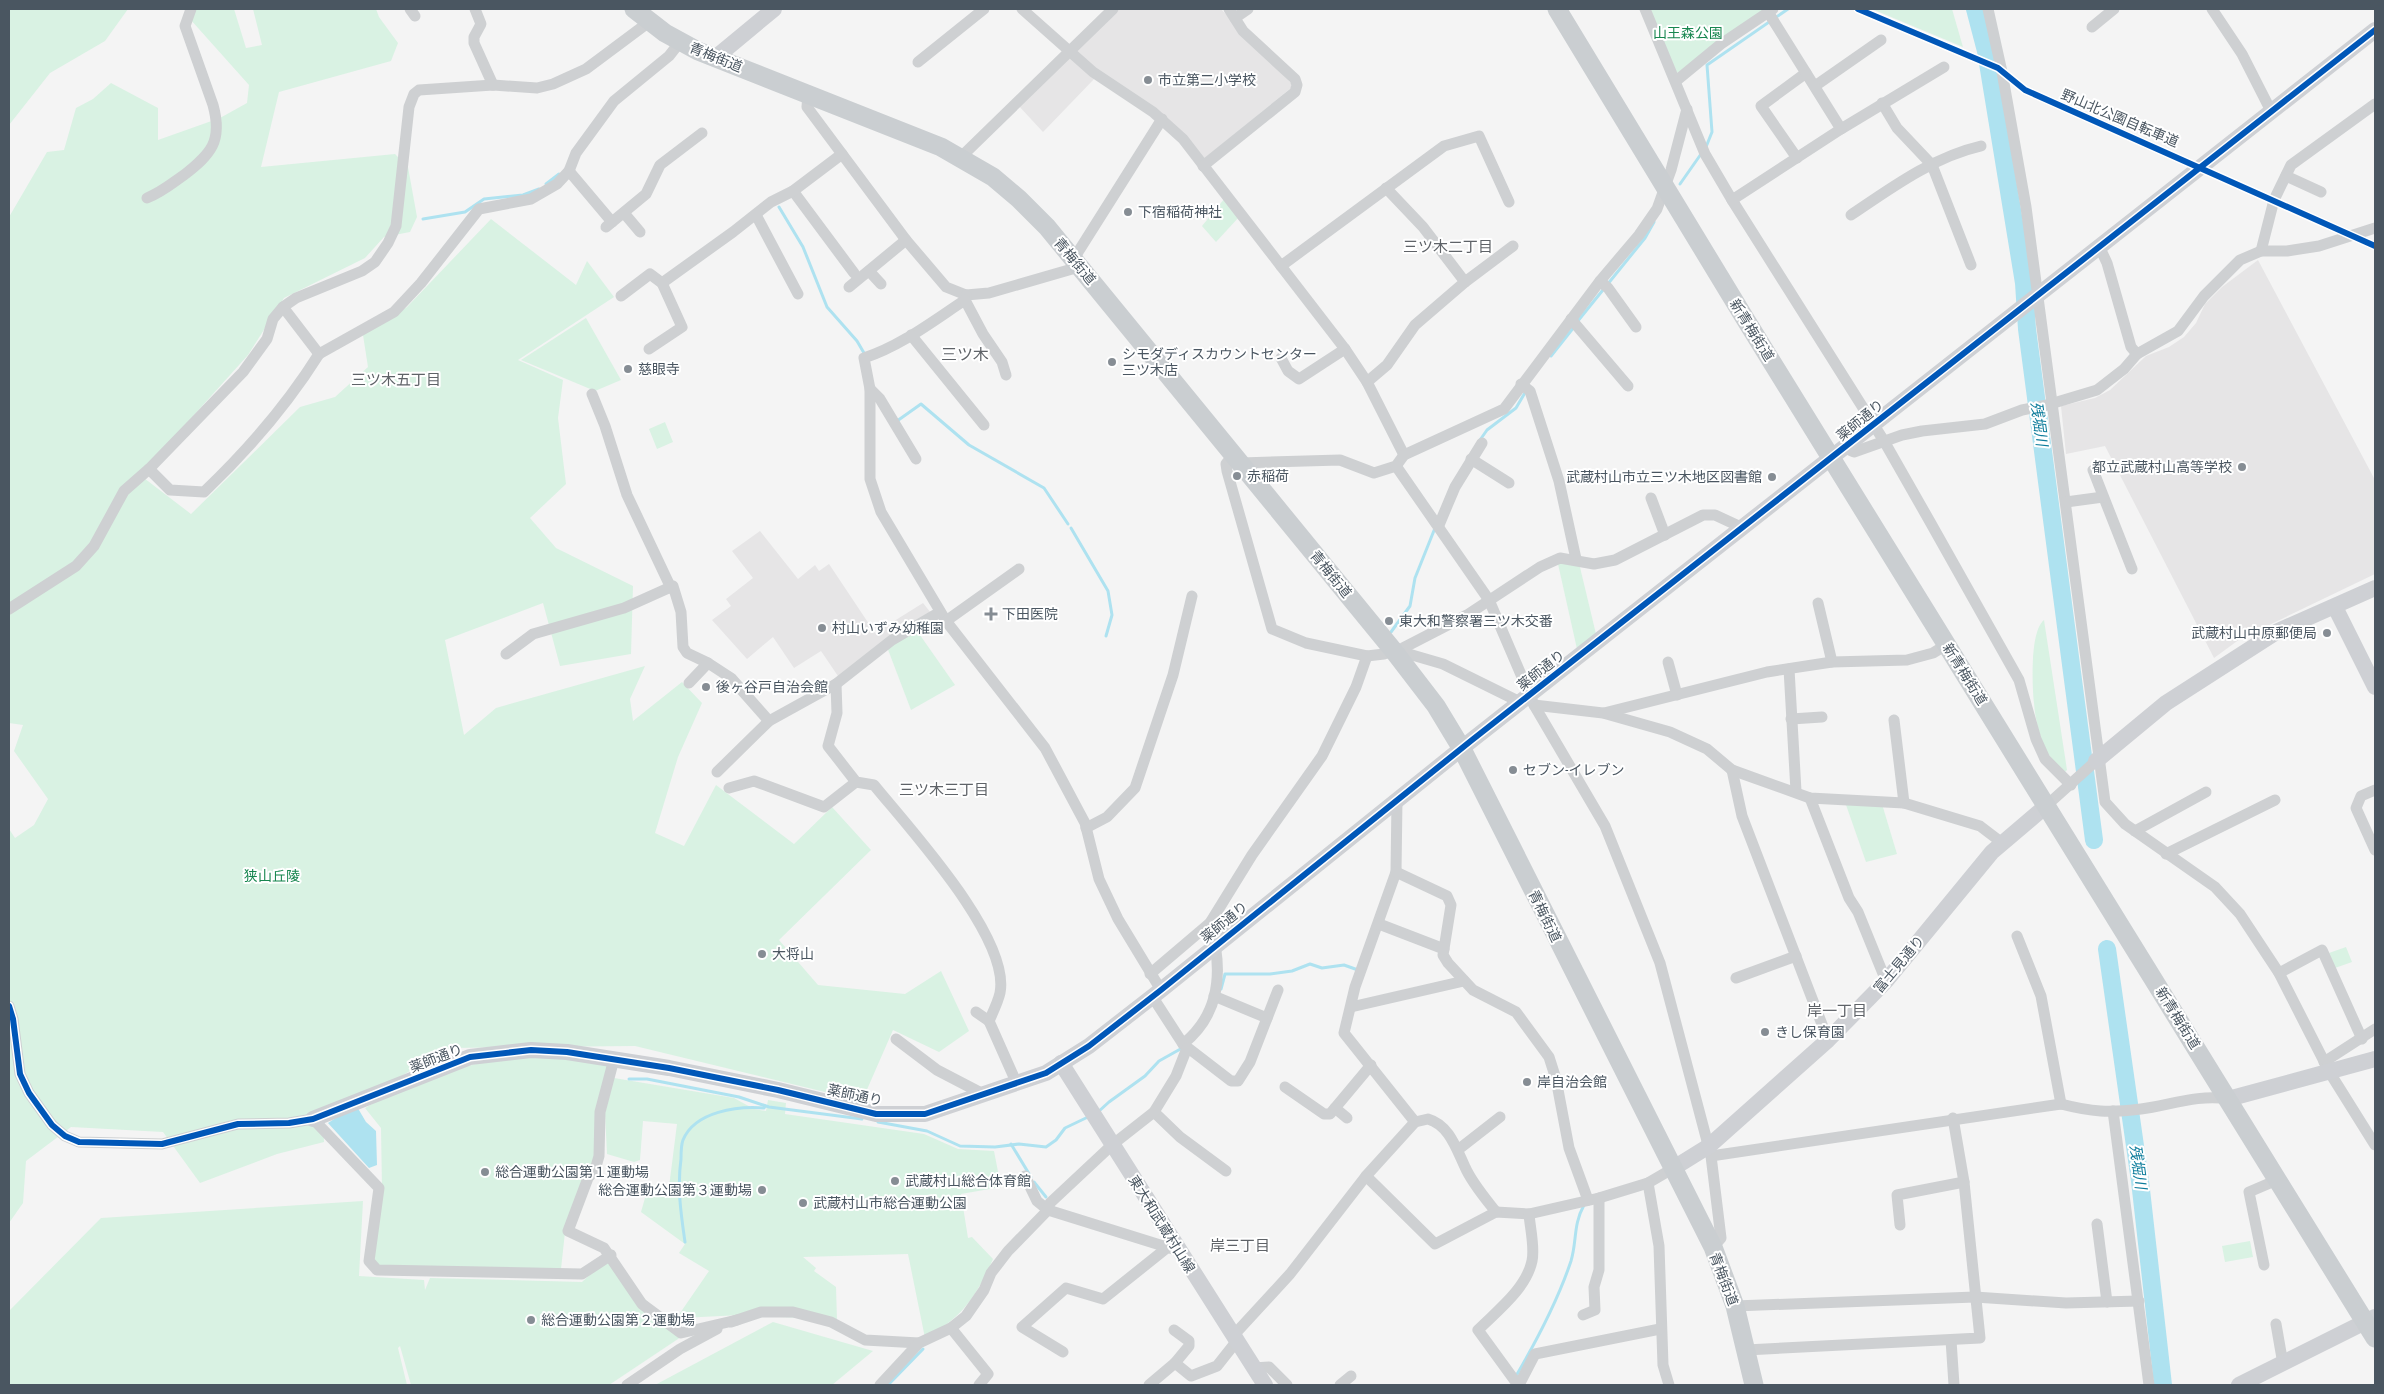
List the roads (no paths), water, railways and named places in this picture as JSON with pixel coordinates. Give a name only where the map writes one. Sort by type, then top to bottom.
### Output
[{"type":"main road","name":"青梅街道","points":[[634,9],[649,22],[680,42],[714,58],[916,136],[961,157],[993,178],[1019,199],[1047,227],[1393,650],[1436,706],[1462,749],[1672,1169],[1713,1247],[1735,1306],[1754,1385]]},
{"type":"main road","name":"新青梅街道","points":[[1556,9],[1665,187],[1838,453],[1946,645],[2277,1180],[2370,1320],[2375,1338]]},
{"type":"street","points":[[147,198],[167,189],[207,156],[216,137],[216,116],[213,105],[184,26],[191,9]]},
{"type":"street","points":[[475,9],[481,24],[474,37],[474,43],[493,85]]},
{"type":"street","points":[[714,58],[774,9]]},
{"type":"street","points":[[918,62],[984,9]]},
{"type":"street","points":[[1022,9],[1100,78],[1162,119],[1183,139],[1345,349],[1367,382],[1404,455]]},
{"type":"street","points":[[961,157],[1113,9]]},
{"type":"street","points":[[1203,166],[1295,92],[1297,88],[1295,80],[1243,31],[1232,13],[1248,9]]},
{"type":"street","points":[[1645,9],[1703,150],[1732,200],[1884,441],[2019,680],[2036,739],[2045,759],[2072,784]]},
{"type":"street","points":[[1988,9],[2016,142],[2050,405],[2066,502],[2097,760],[2105,802],[2125,824],[2220,892],[2262,945],[2279,973],[2327,1068],[2375,1145]]},
{"type":"street","points":[[2092,27],[2114,9]]},
{"type":"street","points":[[2212,9],[2242,54],[2271,112]]},
{"type":"street","points":[[1676,81],[1721,44],[1772,14],[1841,129]]},
{"type":"street","points":[[9,610],[76,566],[94,546],[124,491],[149,469],[243,372],[268,339],[274,319],[284,307],[296,298],[362,271],[375,262],[388,244],[396,226],[408,107],[414,94],[419,90],[493,85],[537,88],[553,84],[586,68],[649,22]]},
{"type":"street","name":"薬師通り","points":[[313,1119],[470,1057],[531,1050],[567,1052],[614,1059],[778,1090],[876,1114],[925,1114],[1046,1073],[1088,1046],[1156,993],[1397,800],[1528,701],[1873,425],[2375,30]]},
{"type":"street","points":[[1815,86],[1881,40]]},
{"type":"street","points":[[149,469],[170,490],[204,492],[243,455],[304,377],[319,354],[394,312],[422,283],[478,209],[531,199],[557,184],[569,171],[576,153],[614,101],[669,56],[680,42]]},
{"type":"street","points":[[1732,200],[1882,103],[1944,68]]},
{"type":"street","points":[[1797,158],[1761,106],[1806,73]]},
{"type":"street","points":[[808,93],[807,107],[906,240],[946,287],[966,298],[983,334],[1002,362],[1006,375]]},
{"type":"street","points":[[1882,103],[1897,128],[1932,165],[1971,265]]},
{"type":"street","points":[[2261,251],[2274,200],[2291,165],[2375,104]]},
{"type":"street","points":[[1687,109],[1665,187],[1656,208],[1604,285],[1525,387],[1504,409],[1404,455],[1396,466],[1374,473],[1340,460],[1237,459],[1226,464],[1272,629],[1306,643],[1368,656],[1384,654],[1404,648],[1467,615],[1540,567],[1560,558],[1576,559],[1594,564],[1615,560],[1703,515],[1715,515],[1744,528]]},
{"type":"street","points":[[1162,119],[1076,263],[989,293],[966,298],[911,335],[877,354],[864,358],[870,389],[870,479],[881,512],[943,616],[1045,748],[1069,790],[1086,828],[1099,879],[1118,919],[1150,974],[1156,993],[1185,1046],[1231,1081],[1238,1081],[1250,1062],[1278,990]]},
{"type":"street","points":[[569,171],[609,225],[646,194],[660,165],[702,133]]},
{"type":"street","points":[[1281,266],[1444,146],[1479,136],[1509,202]]},
{"type":"street","points":[[1851,214],[1898,182],[1932,165],[1981,146]]},
{"type":"street","points":[[662,283],[771,202],[793,191],[842,154]]},
{"type":"street","points":[[2286,176],[2321,192]]},
{"type":"street","points":[[1386,188],[1422,227],[1465,282]]},
{"type":"street","points":[[793,191],[854,273]]},
{"type":"street","points":[[624,212],[640,232]]},
{"type":"street","points":[[756,215],[798,294]]},
{"type":"street","points":[[1838,453],[1854,452],[1884,441],[1922,431],[1985,424],[2027,409],[2050,405],[2097,390],[2124,369],[2137,354],[2178,331],[2199,302],[2229,268],[2245,257],[2261,251],[2318,246],[2375,228]]},
{"type":"street","points":[[849,287],[906,240]]},
{"type":"street","points":[[1367,382],[1387,365],[1415,325],[1465,282],[1513,246]]},
{"type":"street","points":[[2099,246],[2107,262],[2131,347],[2137,354]]},
{"type":"street","points":[[869,271],[881,284]]},
{"type":"street","points":[[620,296],[650,274],[662,283],[682,327],[649,349]]},
{"type":"street","points":[[1604,285],[1636,327]]},
{"type":"street","points":[[284,307],[319,354]]},
{"type":"street","points":[[1575,322],[1628,386]]},
{"type":"street","points":[[911,335],[984,424]]},
{"type":"street","points":[[1281,358],[1288,371],[1298,379],[1345,349]]},
{"type":"street","points":[[1525,387],[1559,482],[1576,559]]},
{"type":"street","points":[[870,389],[880,399],[916,459]]},
{"type":"street","points":[[592,394],[605,426],[627,496],[671,588]]},
{"type":"street","points":[[1437,523],[1455,487],[1482,443]]},
{"type":"street","points":[[1471,459],[1509,483]]},
{"type":"street","points":[[1396,466],[1437,523],[1488,600],[1528,701],[1605,826],[1660,963],[1710,1151],[1720,1238],[1713,1247]]},
{"type":"street","points":[[2093,470],[2132,569]]},
{"type":"street","points":[[2066,502],[2104,497]]},
{"type":"street","points":[[1651,498],[1664,535]]},
{"type":"street","points":[[717,772],[769,721],[836,684],[892,640],[943,616],[1019,569]]},
{"type":"street","points":[[506,654],[533,634],[624,608],[673,586],[681,612],[683,647],[687,653],[708,663],[730,678],[769,721]]},
{"type":"street","points":[[2046,806],[2097,760],[2166,703],[2278,631],[2375,588]]},
{"type":"street","points":[[1086,828],[1107,817],[1135,788],[1173,675],[1192,596]]},
{"type":"street","points":[[1818,603],[1832,662]]},
{"type":"street","points":[[2335,607],[2375,688]]},
{"type":"street","points":[[1603,713],[1767,672],[1832,662],[1907,660],[1933,653],[1946,645]]},
{"type":"street","points":[[1393,650],[1443,664],[1528,701],[1603,713],[1670,732],[1707,749],[1732,770],[1796,791],[1810,798],[1904,803],[1980,826],[2001,842]]},
{"type":"street","points":[[1150,974],[1210,923],[1252,855],[1322,756],[1356,687],[1368,656]]},
{"type":"street","points":[[1668,662],[1677,695]]},
{"type":"street","points":[[689,683],[708,663]]},
{"type":"street","points":[[1789,669],[1796,791]]},
{"type":"street","points":[[836,684],[837,713],[828,746],[856,782],[874,785],[933,857],[986,932],[1000,980],[1000,992],[990,1021]]},
{"type":"street","points":[[1791,719],[1822,717]]},
{"type":"street","points":[[1894,720],[1904,803]]},
{"type":"street","points":[[1732,770],[1742,816],[1828,1040]]},
{"type":"street","points":[[729,788],[754,781],[824,807],[856,782]]},
{"type":"street","points":[[2375,790],[2362,796],[2356,808],[2375,850]]},
{"type":"street","points":[[2135,831],[2206,792]]},
{"type":"street","points":[[1810,798],[1849,898],[1858,912],[1886,981]]},
{"type":"street","points":[[1397,800],[1396,872],[1355,987],[1344,1033],[1415,1122]]},
{"type":"street","points":[[2166,854],[2275,800]]},
{"type":"street","name":"富士見通り","points":[[1672,1169],[1710,1151],[1828,1040],[1886,981],[2001,842],[2046,806]]},
{"type":"street","points":[[1396,872],[1447,896],[1451,905],[1443,955],[1448,963],[1473,990],[1516,1012],[1549,1057],[1556,1078],[1569,1148],[1594,1199],[1599,1270],[1594,1287],[1594,1310],[1583,1314]]},
{"type":"street","points":[[880,1385],[919,1343],[951,1328],[966,1316],[984,1290],[991,1273],[1008,1251],[1048,1210],[1050,1203],[1112,1145],[1154,1112],[1176,1076],[1185,1046],[1198,1032],[1218,998],[1219,969],[1216,945],[1210,923]]},
{"type":"street","points":[[1379,924],[1444,949]]},
{"type":"street","points":[[2017,936],[2041,996],[2062,1104]]},
{"type":"street","points":[[2279,973],[2322,950],[2362,1039]]},
{"type":"street","points":[[1736,978],[1796,956]]},
{"type":"street","points":[[1351,1007],[1464,981]]},
{"type":"street","points":[[1218,998],[1267,1018]]},
{"type":"street","points":[[9,1006],[13,1019],[20,1074],[28,1093],[52,1125],[64,1136],[79,1142],[162,1144],[238,1124],[289,1123],[313,1119],[379,1188],[369,1261],[377,1270],[582,1274],[611,1255]]},
{"type":"street","points":[[976,1012],[990,1021],[1018,1084]]},
{"type":"street","points":[[2327,1068],[2375,1030]]},
{"type":"street","points":[[896,1040],[937,1070],[985,1095]]},
{"type":"street","points":[[614,1059],[600,1112],[599,1156],[595,1170],[588,1178],[568,1231],[604,1248],[611,1255],[642,1304],[681,1333],[761,1312],[793,1312],[831,1322],[865,1340],[919,1343]]},
{"type":"street","points":[[1710,1151],[2062,1104],[2093,1112],[2139,1109],[2213,1096],[2228,1099],[2327,1068],[2375,1059]]},
{"type":"street","name":"東大和武蔵村山線","points":[[1060,1063],[1112,1145],[1173,1249],[1264,1385]]},
{"type":"street","points":[[1285,1086],[1324,1114],[1330,1114],[1371,1065]]},
{"type":"street","points":[[1335,1108],[1347,1118]]},
{"type":"street","points":[[2114,1111],[2149,1385]]},
{"type":"street","points":[[1154,1112],[1180,1137],[1226,1171]]},
{"type":"street","points":[[1459,1149],[1500,1117]]},
{"type":"street","points":[[1746,1350],[1980,1338],[1964,1182],[1953,1118]]},
{"type":"street","points":[[1175,1363],[1191,1376],[1217,1366],[1234,1339],[1290,1274],[1366,1176],[1415,1122],[1428,1119],[1440,1125],[1459,1149],[1465,1167],[1496,1212]]},
{"type":"street","points":[[1366,1176],[1435,1244],[1496,1212],[1528,1214],[1594,1199],[1648,1183],[1672,1169]]},
{"type":"street","points":[[1025,1176],[1037,1201],[1048,1210],[1173,1249]]},
{"type":"street","points":[[2264,1265],[2249,1192],[2277,1180]]},
{"type":"street","points":[[1900,1225],[1897,1195],[1964,1182]]},
{"type":"street","points":[[1648,1183],[1659,1246],[1660,1329],[1663,1365],[1669,1385]]},
{"type":"street","points":[[1528,1214],[1532,1259],[1528,1273],[1514,1295],[1478,1330],[1516,1382],[1535,1354],[1660,1329]]},
{"type":"street","points":[[2097,1224],[2107,1302]]},
{"type":"street","points":[[1063,1352],[1022,1327],[1066,1288],[1103,1300],[1173,1249]]},
{"type":"street","points":[[1735,1306],[1976,1297],[2066,1303],[2139,1301]]},
{"type":"street","points":[[627,1385],[680,1349],[736,1320]]},
{"type":"street","points":[[2239,1385],[2370,1320]]},
{"type":"street","points":[[2276,1324],[2283,1364]]},
{"type":"street","points":[[951,1328],[988,1374],[979,1385]]},
{"type":"street","points":[[1149,1385],[1175,1363],[1189,1346],[1189,1341],[1174,1330]]},
{"type":"street","points":[[1951,1340],[1954,1385]]},
{"type":"street","points":[[1253,1368],[1269,1366],[1287,1385]]},
{"type":"water","points":[[356,1105],[366,1122],[376,1131],[377,1165],[369,1168],[328,1123]]},
{"type":"waterway","points":[[1706,147],[1712,132],[1707,65],[1788,9]]},
{"type":"waterway","name":"残堀川","points":[[1975,9],[1986,51],[2024,283],[2027,329],[2094,840]]},
{"type":"waterway","points":[[1680,184],[1701,154]]},
{"type":"waterway","points":[[546,184],[559,174]]},
{"type":"waterway","points":[[423,219],[465,212],[484,199],[523,195],[539,189]]},
{"type":"waterway","points":[[779,207],[803,247],[827,307],[857,341],[864,353]]},
{"type":"waterway","points":[[1577,322],[1645,238],[1654,222]]},
{"type":"waterway","points":[[1551,356],[1574,327]]},
{"type":"waterway","points":[[1480,440],[1487,430],[1516,408],[1526,391]]},
{"type":"waterway","points":[[897,421],[921,404],[969,445],[1044,488],[1068,524]]},
{"type":"waterway","points":[[1071,528],[1108,591],[1112,615],[1106,636]]},
{"type":"waterway","points":[[1391,632],[1410,606],[1415,578],[1435,528]]},
{"type":"waterway","name":"残堀川","points":[[2107,949],[2140,1181],[2163,1385]]},
{"type":"waterway","points":[[1221,989],[1225,974],[1270,974],[1292,971],[1310,964],[1322,968],[1344,965],[1358,970]]},
{"type":"waterway","points":[[1098,1112],[1145,1076],[1159,1061],[1184,1047]]},
{"type":"waterway","points":[[629,1079],[647,1079],[739,1097],[769,1107],[862,1119]]},
{"type":"waterway","points":[[685,1242],[679,1191],[683,1140],[697,1122],[718,1112],[742,1108],[764,1108],[765,1106]]},
{"type":"waterway","points":[[878,1122],[927,1131],[960,1146],[995,1147],[1019,1144],[1046,1147],[1056,1140],[1065,1128],[1088,1117]]},
{"type":"waterway","points":[[1011,1144],[1031,1177]]},
{"type":"waterway","points":[[1034,1182],[1046,1197]]},
{"type":"waterway","points":[[1516,1376],[1532,1348],[1566,1276],[1573,1254],[1578,1219],[1584,1205]]},
{"type":"waterway","points":[[888,1385],[923,1349]]},
{"type":"place","name":"市立第二小学校","points":[[1148,80]]},
{"type":"place","name":"下宿稲荷神社","points":[[1128,212]]},
{"type":"place","name":"シモダディスカウントセンター 三ツ木店","points":[[1112,362]]},
{"type":"place","name":"慈眼寺","points":[[628,369]]},
{"type":"place","name":"都立武蔵村山高等学校","points":[[2242,467]]},
{"type":"place","name":"赤稲荷","points":[[1237,476]]},
{"type":"place","name":"武蔵村山市立三ツ木地区図書館","points":[[1772,477]]},
{"type":"place","name":"下田医院","points":[[991,614]]},
{"type":"place","name":"東大和警察署三ツ木交番","points":[[1389,621]]},
{"type":"place","name":"村山いずみ幼稚園","points":[[822,628]]},
{"type":"place","name":"武蔵村山中原郵便局","points":[[2327,633]]},
{"type":"place","name":"後ヶ谷戸自治会館","points":[[706,687]]},
{"type":"place","name":"セブン-イレブン","points":[[1513,770]]},
{"type":"place","name":"大将山","points":[[762,954]]},
{"type":"place","name":"きし保育園","points":[[1765,1032]]},
{"type":"place","name":"岸自治会館","points":[[1527,1082]]},
{"type":"place","name":"総合運動公園第１運動場","points":[[485,1172]]},
{"type":"place","name":"武蔵村山総合体育館","points":[[895,1181]]},
{"type":"place","name":"総合運動公園第３運動場","points":[[762,1190]]},
{"type":"place","name":"武蔵村山市総合運動公園","points":[[803,1203]]},
{"type":"place","name":"総合運動公園第２運動場","points":[[531,1320]]},
{"type":"district","name":"三ツ木二丁目","points":[[1448,247]]},
{"type":"district","name":"三ツ木","points":[[965,354]]},
{"type":"district","name":"三ツ木五丁目","points":[[396,380]]},
{"type":"district","name":"三ツ木三丁目","points":[[944,790]]},
{"type":"district","name":"岸一丁目","points":[[1837,1011]]},
{"type":"district","name":"岸三丁目","points":[[1240,1246]]},
{"type":"park label","name":"山王森公園","points":[[1688,33]]},
{"type":"park label","name":"狭山丘陵","points":[[272,876]]}]
